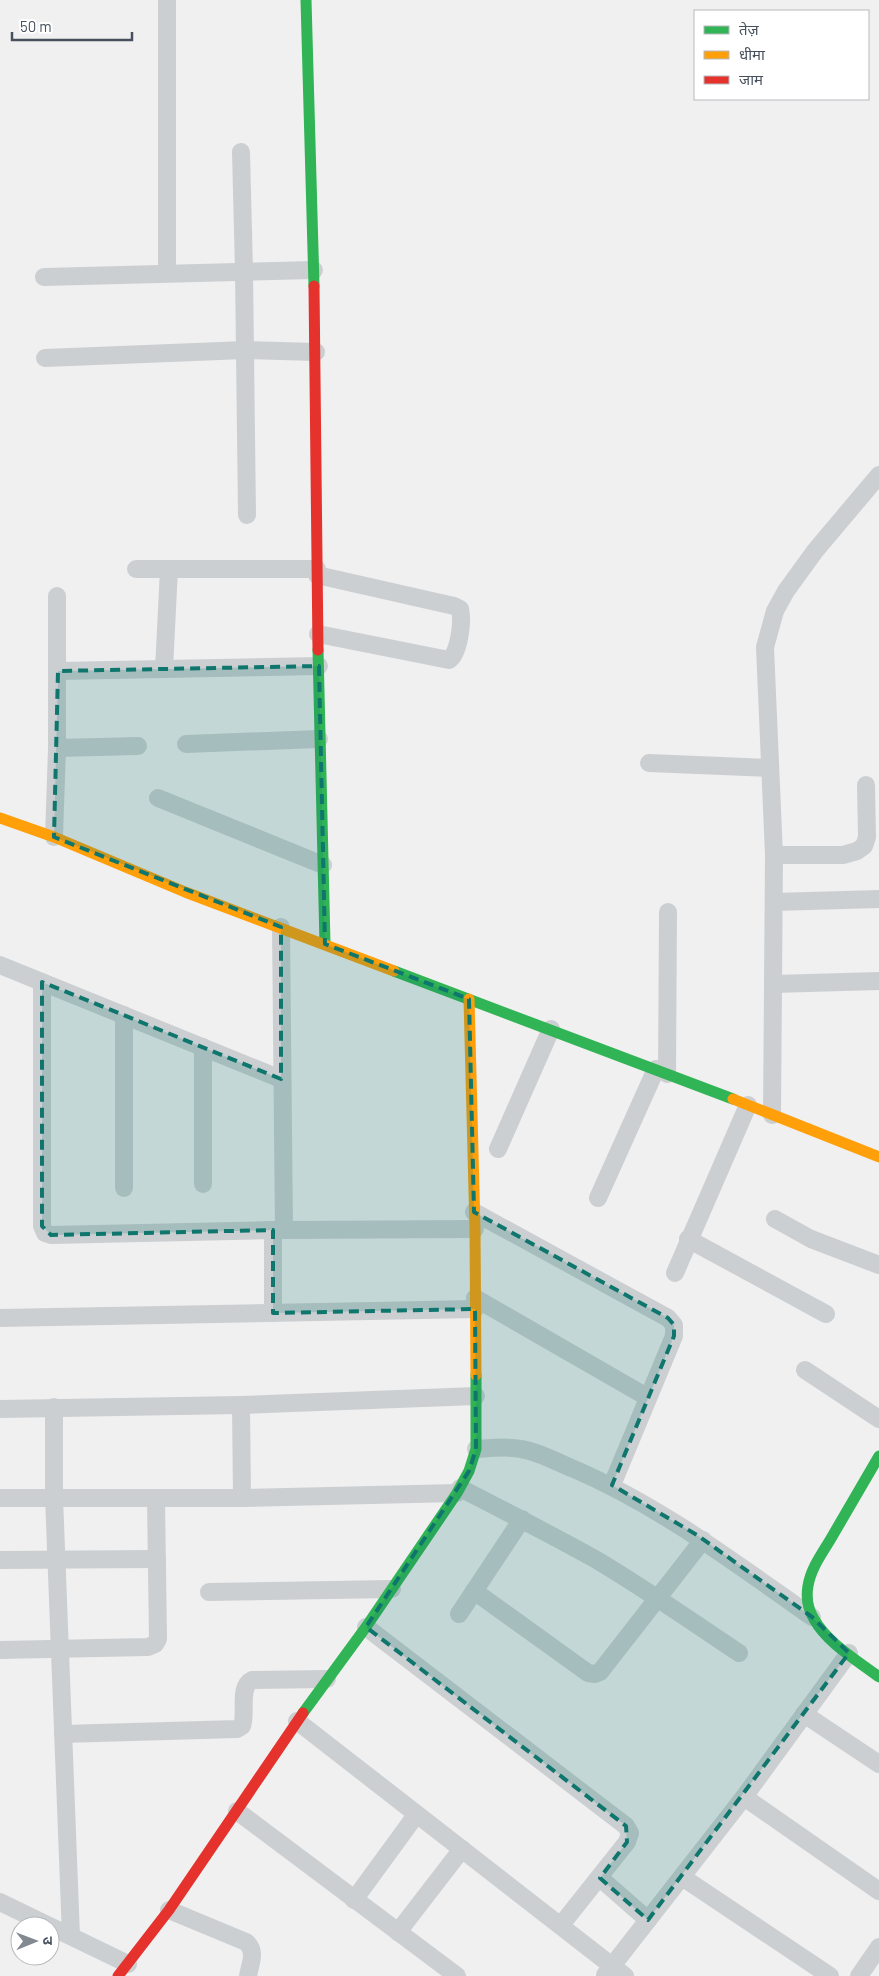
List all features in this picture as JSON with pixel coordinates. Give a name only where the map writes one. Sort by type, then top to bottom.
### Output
[{"type":"street","points":[[167,0],[167,273]]},
{"type":"street","points":[[306,0],[316,352],[319,739],[325,944]]},
{"type":"street","points":[[241,152],[246,515]]},
{"type":"street","points":[[44,277],[314,270]]},
{"type":"street","points":[[45,358],[245,350],[316,352]]},
{"type":"street","points":[[772,1115],[774,855],[765,647],[775,611],[786,591],[815,551],[879,475]]},
{"type":"street","points":[[136,569],[317,572],[454,606],[460,610],[462,616],[456,651],[454,657],[449,660],[318,634]]},
{"type":"street","points":[[164,669],[169,569]]},
{"type":"street","points":[[54,837],[58,671],[57,596]]},
{"type":"street","points":[[58,671],[319,666]]},
{"type":"street","points":[[186,744],[319,739]]},
{"type":"street","points":[[57,748],[138,746]]},
{"type":"street","points":[[649,763],[770,768]]},
{"type":"street","points":[[774,855],[842,855],[857,852],[864,846],[867,837],[866,785]]},
{"type":"street","points":[[158,798],[322,865]]},
{"type":"street","points":[[0,818],[54,837],[185,892],[661,1071],[879,1157]]},
{"type":"street","points":[[774,902],[879,899]]},
{"type":"street","points":[[598,1198],[661,1071],[668,912]]},
{"type":"street","points":[[273,1313],[279,1230],[281,927]]},
{"type":"street","points":[[0,965],[281,1079]]},
{"type":"street","points":[[774,984],[879,981]]},
{"type":"street","points":[[42,982],[42,1226],[45,1233],[51,1236],[279,1230],[475,1221],[668,1318],[674,1325],[674,1336],[612,1485]]},
{"type":"street","points":[[0,1902],[71,1936],[123,1970],[169,1910],[297,1721],[366,1627],[459,1490],[469,1471],[476,1449],[476,1396],[475,1221],[469,999]]},
{"type":"street","points":[[124,1016],[124,1188]]},
{"type":"street","points":[[498,1148],[551,1029]]},
{"type":"street","points":[[203,1047],[203,1184]]},
{"type":"street","points":[[674,1274],[748,1105]]},
{"type":"street","points":[[775,1219],[811,1239],[879,1264]]},
{"type":"street","points":[[688,1239],[826,1314]]},
{"type":"street","points":[[0,1318],[273,1313],[475,1303],[647,1397]]},
{"type":"street","points":[[805,1370],[879,1419]]},
{"type":"street","points":[[0,1409],[241,1405],[476,1396]]},
{"type":"street","points":[[241,1405],[242,1498]]},
{"type":"street","points":[[54,1407],[54,1497],[71,1936]]},
{"type":"street","points":[[476,1449],[498,1447],[521,1449],[538,1454],[612,1485],[702,1540],[812,1617],[829,1638],[879,1677]]},
{"type":"street","points":[[812,1617],[807,1596],[809,1578],[879,1456]]},
{"type":"street","points":[[0,1498],[242,1498],[459,1490],[522,1519],[596,1560],[657,1598],[738,1653]]},
{"type":"street","points":[[0,1650],[148,1647],[156,1644],[158,1639],[156,1498]]},
{"type":"street","points":[[459,1614],[522,1519]]},
{"type":"street","points":[[474,1591],[588,1673],[595,1674],[600,1672],[702,1540]]},
{"type":"street","points":[[0,1560],[157,1558]]},
{"type":"street","points":[[209,1592],[392,1589]]},
{"type":"street","points":[[366,1627],[626,1826],[630,1833],[627,1842],[561,1925]]},
{"type":"street","points":[[297,1721],[416,1815],[561,1925],[614,1973],[648,1920],[744,1797],[849,1653]]},
{"type":"street","points":[[64,1734],[237,1728],[242,1726],[244,1720],[244,1688],[247,1682],[252,1680],[327,1679]]},
{"type":"street","points":[[804,1714],[879,1764]]},
{"type":"street","points":[[744,1797],[879,1891]]},
{"type":"street","points":[[237,1811],[456,1976]]},
{"type":"street","points":[[354,1900],[416,1815]]},
{"type":"street","points":[[398,1932],[462,1849]]},
{"type":"street","points":[[682,1876],[830,1976]]},
{"type":"street","points":[[600,1878],[648,1920]]},
{"type":"street","points":[[169,1910],[252,1946],[253,1953],[248,1976]]},
{"type":"street","points":[[859,1976],[876,1957]]},
{"type":"highlighted area","points":[[319,666],[325,944],[469,999],[474,1212],[668,1318],[674,1325],[674,1336],[612,1485],[697,1535],[812,1617],[849,1653],[648,1920],[600,1878],[627,1842],[626,1826],[366,1627],[469,1471],[476,1449],[475,1309],[273,1313],[273,1230],[51,1235],[42,1226],[42,982],[281,1079],[281,927],[54,837],[58,671]]},
{"type":"traffic: fast","points":[[306,0],[314,286]]},
{"type":"traffic: fast","points":[[318,650],[325,944]]},
{"type":"traffic: fast","points":[[394,971],[733,1099]]},
{"type":"traffic: fast","points":[[303,1713],[366,1627],[457,1493],[469,1471],[476,1449],[476,1375]]},
{"type":"traffic: fast","points":[[879,1456],[815,1566],[807,1594],[812,1615],[820,1628],[835,1644],[879,1677]]},
{"type":"traffic: slow","points":[[0,818],[54,837],[185,892],[394,971]]},
{"type":"traffic: slow","points":[[469,999],[475,1229],[476,1375]]},
{"type":"traffic: slow","points":[[733,1099],[879,1157]]},
{"type":"traffic: jam","points":[[314,286],[318,650]]},
{"type":"traffic: jam","points":[[118,1976],[169,1910],[303,1713]]}]
